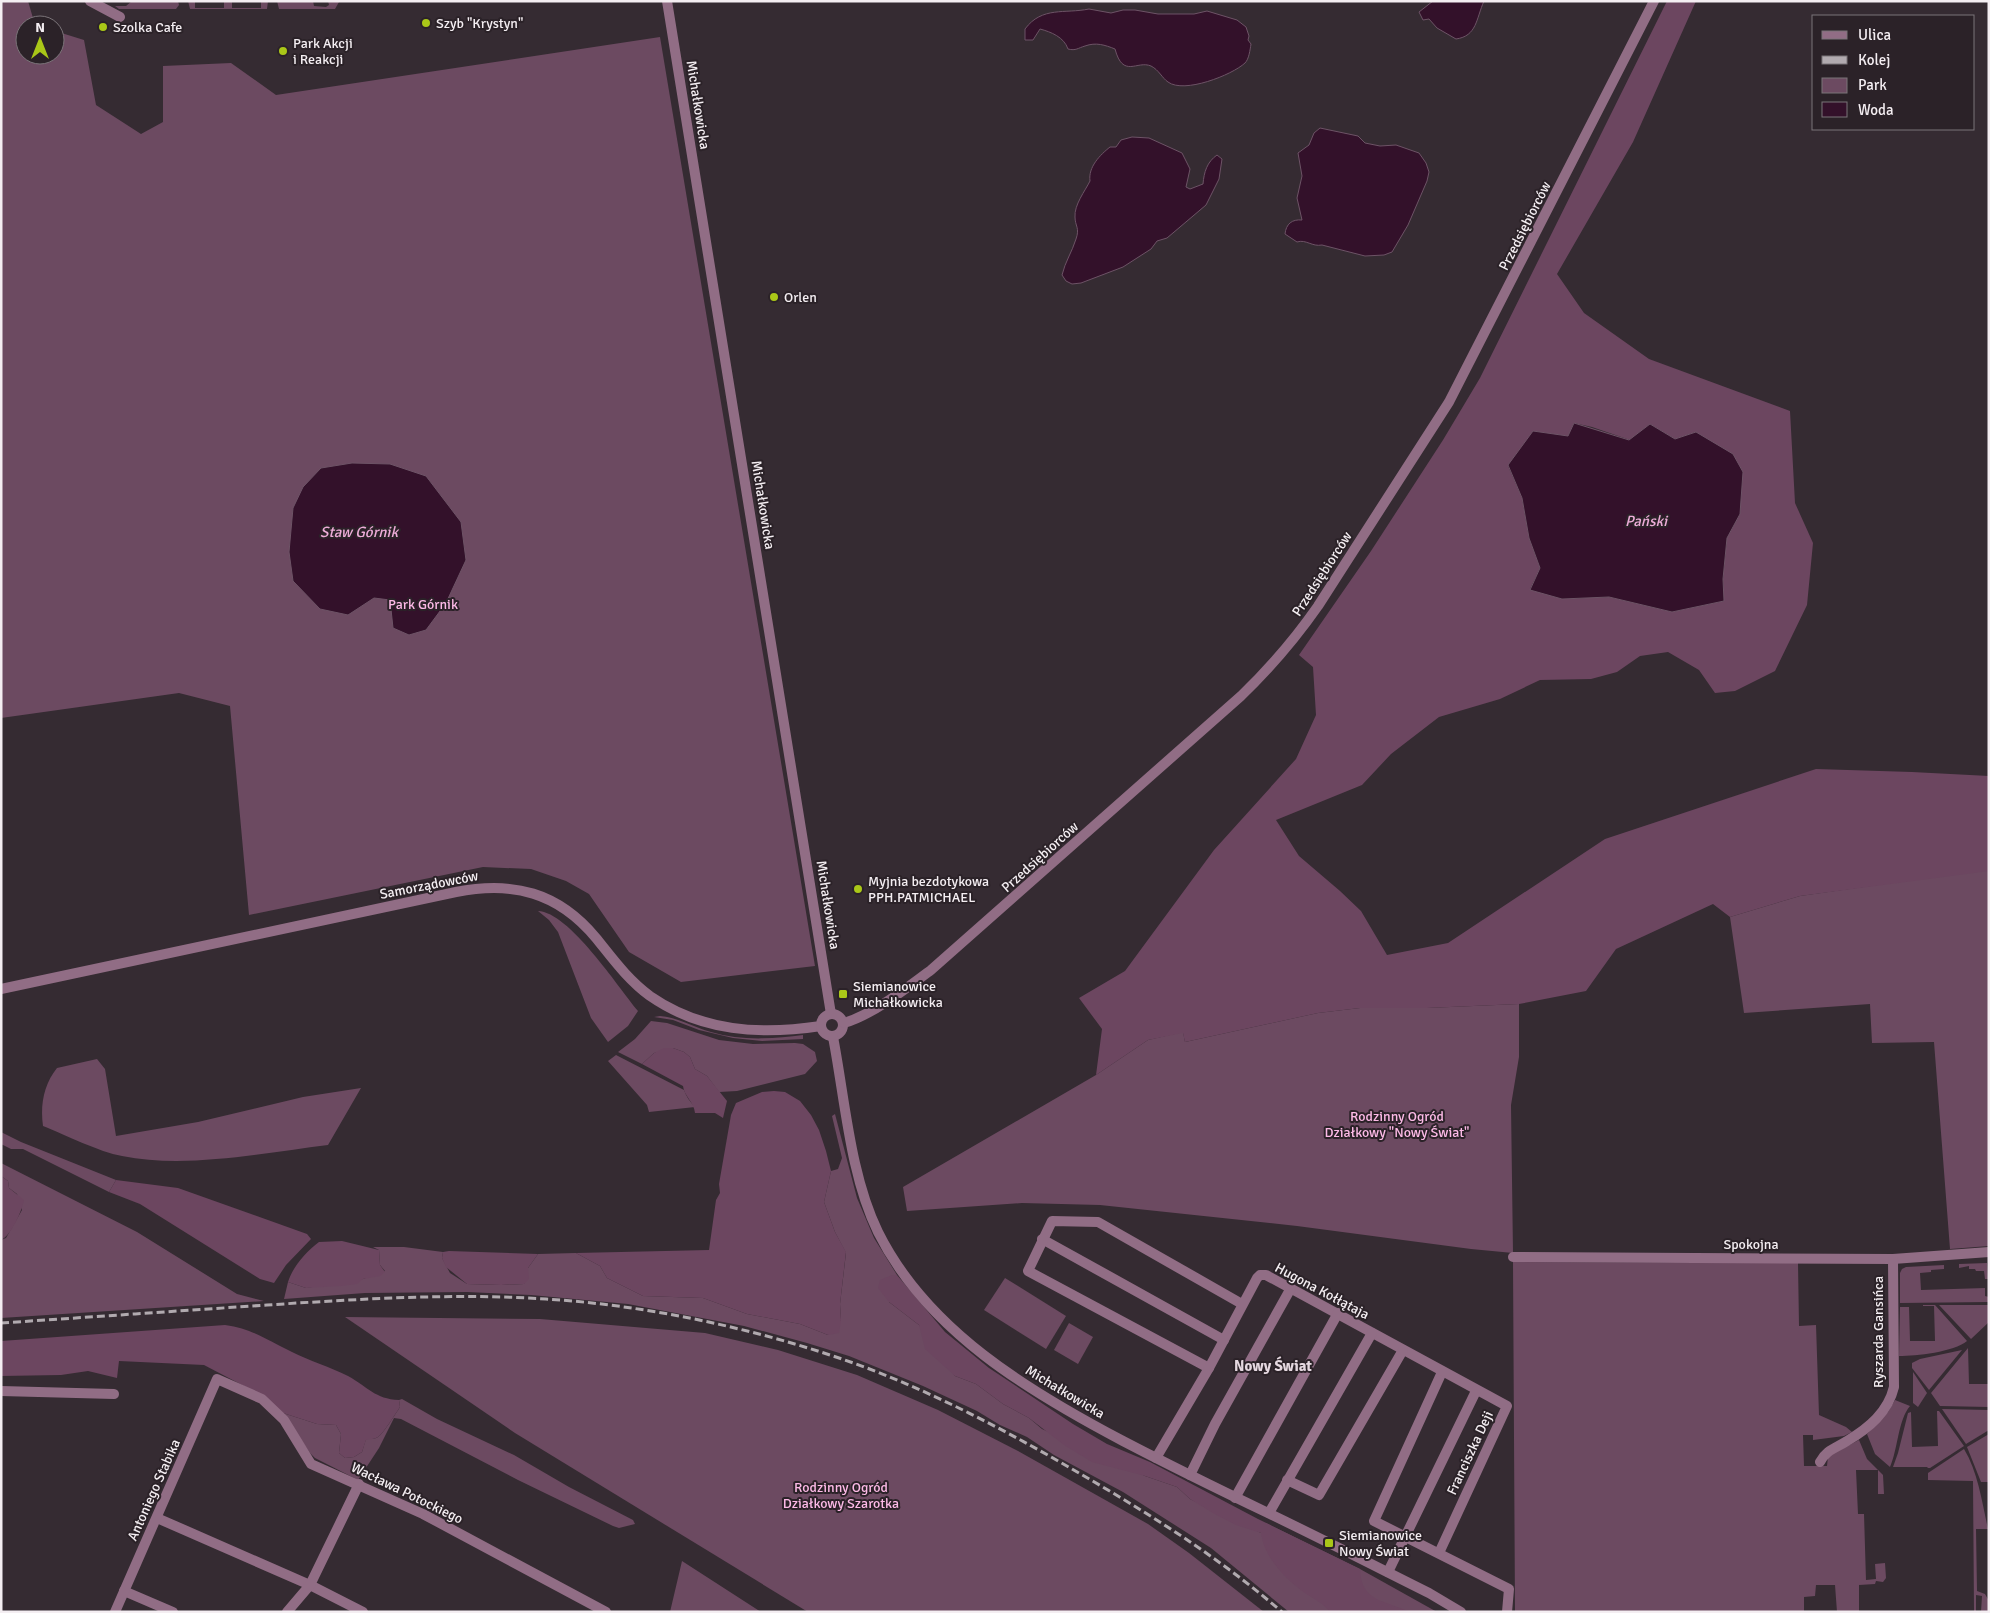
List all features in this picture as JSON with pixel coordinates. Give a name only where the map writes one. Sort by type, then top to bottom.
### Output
[{"type":"street","points":[[90,1],[120,17]]},
{"type":"street","name":"Michałkowicka","points":[[667,1],[831,1014]]},
{"type":"street","name":"Przedsiębiorców","points":[[844,1023],[877,1006],[931,970],[1241,696],[1276,662],[1295,639],[1335,581],[1449,402],[1654,1]]},
{"type":"street","name":"Samorządowców","points":[[1,989],[456,892],[494,887],[533,893],[565,909],[589,930],[617,965],[638,987],[656,1000],[686,1016],[719,1027],[747,1031],[787,1031],[821,1026]]},
{"type":"street","points":[[831,1014],[837,1015],[844,1023],[841,1033],[833,1037],[825,1034],[821,1026],[824,1017],[831,1014]]},
{"type":"street","name":"Michałkowicka","points":[[833,1037],[851,1139],[865,1200],[879,1234],[909,1281],[948,1323],[1011,1376],[1064,1409],[1235,1498],[1388,1572],[1461,1612]]},
{"type":"street","points":[[1209,1368],[1028,1271],[1042,1239],[1052,1221],[1098,1222],[1242,1304]]},
{"type":"street","points":[[1042,1239],[1224,1340]]},
{"type":"street","name":"Spokojna","points":[[1513,1257],[1893,1259],[1989,1252]]},
{"type":"street","name":"Ryszarda Gansińca","points":[[1820,1462],[1828,1451],[1869,1426],[1884,1410],[1891,1399],[1894,1387],[1893,1259]]},
{"type":"street","name":"Hugona Kołłątaja","points":[[1156,1458],[1209,1368],[1242,1304],[1260,1275],[1266,1275],[1338,1313],[1476,1391]]},
{"type":"street","points":[[1190,1475],[1215,1424],[1291,1288]]},
{"type":"street","points":[[1235,1498],[1338,1313]]},
{"type":"street","points":[[1268,1513],[1372,1333]]},
{"type":"street","points":[[1287,1480],[1319,1495],[1403,1350]]},
{"type":"street","points":[[1442,1372],[1374,1521],[1509,1589],[1507,1612]]},
{"type":"street","name":"Wacława Potockiego","points":[[217,1379],[262,1399],[284,1420],[311,1464],[423,1514],[606,1612]]},
{"type":"street","name":"Antoniego Stabika","points":[[115,1612],[217,1379]]},
{"type":"street","points":[[1,1391],[114,1394]]},
{"type":"street","name":"Franciszka Deji","points":[[1388,1572],[1476,1391],[1507,1406],[1439,1554]]},
{"type":"street","points":[[287,1612],[310,1585],[359,1484]]},
{"type":"street","points":[[157,1518],[310,1585],[363,1612]]},
{"type":"street","points":[[124,1591],[173,1612]]},
{"type":"green space","name":"Park Górnik","points":[[1,1],[28,1],[32,15],[15,15],[15,65],[65,65],[65,34],[84,40],[96,105],[141,134],[163,122],[163,66],[231,63],[276,95],[660,37],[815,966],[681,982],[629,952],[589,894],[566,881],[531,869],[483,867],[249,915],[230,706],[179,693],[1,718]]},
{"type":"green space","points":[[132,1],[178,1],[179,5],[176,9],[119,9],[115,6],[126,6]]},
{"type":"green space","points":[[188,1],[195,1],[195,8],[224,8],[224,1],[232,1],[232,8],[261,8],[261,1],[268,1],[267,9],[190,9]]},
{"type":"green space","points":[[277,1],[313,1],[314,6],[326,7],[329,5],[328,1],[339,2],[335,9],[279,9]]},
{"type":"green space","points":[[1976,871],[1989,871],[1989,1246],[1950,1249],[1934,1042],[1872,1043],[1870,1004],[1744,1013],[1730,917],[1800,896]]},
{"type":"green space","points":[[538,911],[550,915],[564,924],[578,937],[606,969],[638,1011],[628,1026],[608,1042],[591,1018],[558,932],[549,920]]},
{"type":"green space","name":"Rodzinny Ogród Działkowy \"Nowy Świat\"","points":[[1519,1004],[1519,1057],[1511,1105],[1513,1253],[1297,1226],[1100,1205],[1022,1203],[907,1211],[903,1187],[1096,1075],[1148,1040],[1183,1032],[1185,1042],[1318,1013],[1360,1008],[1427,1008]]},
{"type":"green space","points":[[654,1017],[673,1018],[711,1032],[734,1037],[768,1038],[803,1035],[803,1039],[762,1041],[733,1038],[699,1030],[673,1020]]},
{"type":"green space","points":[[651,1021],[667,1023],[719,1040],[753,1044],[803,1044],[815,1052],[817,1061],[805,1074],[737,1091],[719,1092],[707,1076],[695,1069],[690,1057],[684,1052],[673,1048],[654,1053],[642,1064],[618,1052],[635,1039]]},
{"type":"green space","points":[[616,1055],[684,1090],[688,1099],[695,1107],[649,1112],[647,1105],[608,1061]]},
{"type":"green space","points":[[97,1059],[105,1069],[116,1136],[198,1122],[303,1097],[361,1088],[328,1145],[225,1158],[172,1161],[147,1160],[103,1151],[43,1126],[42,1110],[44,1095],[49,1081],[57,1068]]},
{"type":"green space","points":[[835,1114],[857,1198],[874,1238],[897,1275],[892,1275],[889,1302],[919,1325],[955,1376],[976,1384],[1003,1404],[1029,1418],[1042,1429],[1145,1476],[1177,1487],[1190,1499],[1261,1533],[1266,1523],[1360,1569],[1437,1612],[1289,1612],[1211,1548],[1123,1492],[1054,1455],[1027,1437],[923,1386],[849,1356],[807,1343],[744,1326],[628,1304],[531,1295],[467,1292],[365,1293],[284,1299],[288,1282],[306,1288],[363,1279],[385,1271],[380,1265],[379,1250],[373,1247],[404,1247],[443,1252],[442,1258],[450,1273],[467,1284],[524,1284],[528,1268],[538,1254],[576,1253],[600,1266],[607,1278],[643,1296],[703,1298],[747,1314],[800,1324],[828,1335],[841,1320],[840,1304],[846,1253],[835,1232],[824,1202],[831,1171],[838,1169],[842,1158],[832,1116]]},
{"type":"green space","points":[[1,1132],[21,1142],[116,1180],[109,1192],[23,1149],[11,1149],[1,1144]]},
{"type":"green space","points":[[1,1163],[137,1232],[237,1294],[264,1301],[1,1318],[1,1240],[6,1238],[22,1210],[17,1194],[9,1188],[8,1181],[1,1176]]},
{"type":"green space","points":[[1513,1262],[1798,1263],[1799,1326],[1816,1325],[1819,1415],[1846,1427],[1852,1432],[1844,1436],[1813,1440],[1813,1435],[1803,1435],[1804,1466],[1827,1466],[1828,1456],[1859,1440],[1867,1459],[1878,1470],[1856,1470],[1858,1514],[1864,1514],[1866,1580],[1876,1579],[1875,1564],[1885,1563],[1886,1578],[1883,1582],[1876,1581],[1875,1584],[1859,1585],[1859,1612],[1837,1612],[1835,1585],[1816,1585],[1815,1596],[1804,1597],[1804,1612],[1515,1612]]},
{"type":"green space","points":[[1987,1263],[1988,1279],[1985,1279],[1984,1271],[1969,1269],[1969,1266],[1959,1268],[1959,1264]]},
{"type":"green space","points":[[1944,1265],[1944,1269],[1920,1273],[1921,1290],[1985,1288],[1985,1296],[1989,1297],[1989,1302],[1900,1303],[1900,1273],[1902,1269],[1906,1267]]},
{"type":"green space","points":[[1005,1278],[1066,1316],[1046,1349],[984,1310]]},
{"type":"green space","points":[[1923,1305],[1935,1305],[1967,1341],[1944,1351],[1899,1356],[1900,1307],[1909,1307],[1910,1341],[1935,1341],[1934,1306]]},
{"type":"green space","points":[[1939,1305],[1989,1305],[1989,1322],[1971,1339]]},
{"type":"green space","name":"Rodzinny Ogród Działkowy Szarotka","points":[[345,1317],[540,1319],[705,1333],[778,1350],[857,1375],[938,1410],[1018,1451],[1148,1524],[1189,1553],[1264,1612],[808,1612],[515,1433]]},
{"type":"green space","points":[[1069,1323],[1093,1337],[1078,1364],[1054,1350]]},
{"type":"green space","points":[[1968,1348],[1969,1384],[1989,1384],[1989,1407],[1940,1406],[1931,1393]]},
{"type":"green space","points":[[1962,1350],[1929,1390],[1912,1368],[1912,1363],[1920,1359]]},
{"type":"green space","points":[[1913,1372],[1927,1393],[1918,1407],[1913,1403]]},
{"type":"green space","points":[[402,1399],[437,1419],[514,1455],[569,1487],[633,1520],[635,1524],[619,1528],[613,1526],[518,1480],[401,1419],[394,1418],[379,1448],[358,1480],[315,1458],[283,1413],[317,1424],[336,1425],[341,1434],[339,1453],[345,1458],[354,1457],[362,1452],[366,1439],[377,1438],[383,1432],[400,1407],[399,1400]]},
{"type":"green space","points":[[1895,1400],[1910,1406],[1903,1419],[1890,1467],[1875,1454],[1867,1434],[1888,1412]]},
{"type":"green space","points":[[1942,1409],[1989,1410],[1989,1430],[1966,1444]]},
{"type":"green space","points":[[1937,1411],[1939,1411],[1964,1446],[1930,1468],[1893,1467],[1908,1413],[1911,1412],[1912,1447],[1938,1446]]},
{"type":"green space","points":[[1989,1434],[1989,1482],[1981,1482],[1967,1447]]},
{"type":"green space","points":[[1964,1449],[1976,1477],[1988,1529],[1976,1529],[1977,1591],[1985,1594],[1989,1601],[1989,1612],[1981,1612],[1982,1596],[1976,1595],[1976,1612],[1974,1612],[1973,1481],[1928,1480],[1928,1473]]},
{"type":"green space","points":[[1878,1470],[1883,1475],[1884,1494],[1878,1494]]},
{"type":"green space","points":[[682,1561],[761,1612],[670,1612]]},
{"type":"shaded area","points":[[1667,1],[1696,1],[1633,142],[1557,274],[1584,313],[1649,359],[1790,411],[1795,503],[1813,543],[1807,605],[1775,671],[1735,691],[1715,693],[1699,670],[1668,652],[1640,656],[1617,672],[1591,679],[1540,680],[1500,699],[1439,717],[1391,754],[1362,785],[1276,820],[1299,856],[1361,911],[1387,955],[1448,943],[1605,839],[1816,769],[1989,776],[1989,871],[1800,896],[1730,917],[1713,904],[1616,949],[1586,991],[1519,1004],[1427,1008],[1360,1008],[1318,1013],[1185,1042],[1183,1033],[1148,1040],[1096,1075],[1102,1029],[1079,998],[1125,971],[1214,850],[1296,759],[1316,715],[1313,667],[1299,655],[1371,551],[1443,440],[1480,378]],"holes":[[[1574,423],[1630,440],[1650,424],[1675,439],[1696,432],[1740,514],[1727,538],[1723,579],[1724,601],[1672,612],[1609,597],[1562,599],[1530,589],[1540,568],[1529,538],[1522,498],[1508,466],[1568,436]]]},
{"type":"shaded area","points":[[664,1048],[673,1048],[684,1052],[690,1057],[695,1069],[707,1076],[727,1101],[723,1118],[715,1113],[695,1113],[683,1086],[642,1064],[654,1053]]},
{"type":"shaded area","points":[[762,1092],[785,1092],[800,1101],[811,1115],[819,1130],[826,1151],[831,1171],[824,1202],[835,1232],[846,1252],[840,1304],[841,1320],[839,1333],[828,1335],[800,1324],[747,1314],[703,1298],[643,1296],[607,1278],[600,1266],[576,1253],[709,1250],[716,1200],[720,1193],[719,1184],[731,1115],[736,1103]]},
{"type":"shaded area","points":[[1,1176],[8,1181],[9,1188],[24,1200],[9,1234],[1,1240]]},
{"type":"shaded area","points":[[116,1180],[178,1188],[307,1234],[311,1239],[286,1265],[274,1283],[260,1279],[140,1204],[109,1192]]},
{"type":"shaded area","points":[[342,1241],[379,1250],[380,1265],[385,1272],[380,1276],[363,1279],[357,1284],[341,1286],[306,1288],[288,1282],[300,1260],[319,1242]]},
{"type":"shaded area","points":[[443,1252],[538,1254],[528,1268],[529,1279],[524,1284],[467,1284],[446,1267],[442,1258]]},
{"type":"shaded area","points":[[897,1275],[945,1332],[989,1368],[1073,1424],[1107,1444],[1150,1462],[1258,1519],[1360,1569],[1361,1580],[1369,1594],[1383,1602],[1410,1612],[1330,1612],[1283,1574],[1266,1551],[1261,1533],[1236,1525],[1213,1513],[1190,1499],[1177,1487],[1145,1476],[1092,1462],[1064,1445],[1029,1418],[1003,1404],[976,1384],[955,1376],[925,1349],[919,1325],[889,1302],[878,1288],[880,1280]]},
{"type":"shaded area","points":[[225,1325],[252,1332],[355,1380],[378,1395],[399,1400],[400,1407],[378,1437],[366,1440],[362,1452],[354,1457],[345,1458],[339,1453],[341,1434],[336,1425],[317,1424],[283,1413],[261,1395],[204,1365],[119,1361],[117,1378],[88,1371],[61,1375],[1,1376],[1,1341]]},
{"type":"water","points":[[1433,1],[1484,1],[1475,26],[1468,34],[1456,39],[1437,28],[1429,19],[1423,20],[1419,12]]},
{"type":"water","points":[[1089,9],[1111,13],[1135,10],[1158,14],[1194,14],[1207,11],[1237,20],[1246,27],[1249,36],[1248,40],[1251,44],[1248,57],[1245,63],[1230,73],[1208,82],[1185,86],[1168,82],[1151,66],[1126,66],[1118,58],[1115,49],[1108,46],[1093,44],[1068,49],[1063,41],[1053,33],[1040,29],[1033,40],[1025,40],[1025,29],[1039,17],[1054,12]]},
{"type":"water","points":[[1320,128],[1358,136],[1365,143],[1380,146],[1396,145],[1419,153],[1426,163],[1429,172],[1427,181],[1408,225],[1392,252],[1384,255],[1365,256],[1303,241],[1297,242],[1285,234],[1290,223],[1295,220],[1302,220],[1297,198],[1302,176],[1298,153],[1309,145],[1314,133]]},
{"type":"water","points":[[1132,137],[1149,138],[1182,153],[1190,169],[1186,187],[1190,189],[1203,184],[1207,168],[1217,155],[1222,159],[1219,179],[1206,205],[1167,238],[1157,241],[1151,249],[1123,267],[1081,283],[1072,284],[1066,281],[1062,275],[1077,235],[1076,208],[1090,181],[1093,166],[1110,147],[1116,147],[1121,140]]},
{"type":"water","name":"Pański","points":[[1574,423],[1629,440],[1650,424],[1675,439],[1696,432],[1733,454],[1743,472],[1740,514],[1727,538],[1723,579],[1724,601],[1672,612],[1609,597],[1562,599],[1530,590],[1540,568],[1529,538],[1522,498],[1508,465],[1533,431],[1568,436]]},
{"type":"water","name":"Staw Górnik","points":[[352,463],[390,464],[426,476],[461,522],[466,560],[446,603],[426,630],[409,635],[393,628],[390,600],[374,598],[348,615],[320,609],[293,581],[289,552],[293,508],[303,487],[321,468]]},
{"type":"railway","points":[[1,1323],[337,1301],[511,1297],[619,1306],[728,1326],[799,1345],[867,1368],[965,1411],[1029,1445],[1141,1510],[1213,1558],[1282,1612]]},
{"type":"place","name":"Szyb \"Krystyn\"","points":[[426,23]]},
{"type":"place","name":"Szolka Cafe","points":[[103,27]]},
{"type":"place","name":"Park Akcji i Reakcji","points":[[283,51]]},
{"type":"place","name":"Orlen","points":[[774,297]]},
{"type":"place","name":"Myjnia bezdotykowa PPH.PATMICHAEL","points":[[858,889]]},
{"type":"place","name":"Siemianowice Michałkowicka","points":[[843,994]]},
{"type":"place","name":"Siemianowice Nowy Świat","points":[[1329,1543]]},
{"type":"district","name":"Nowy Świat","points":[[1273,1366]]}]
